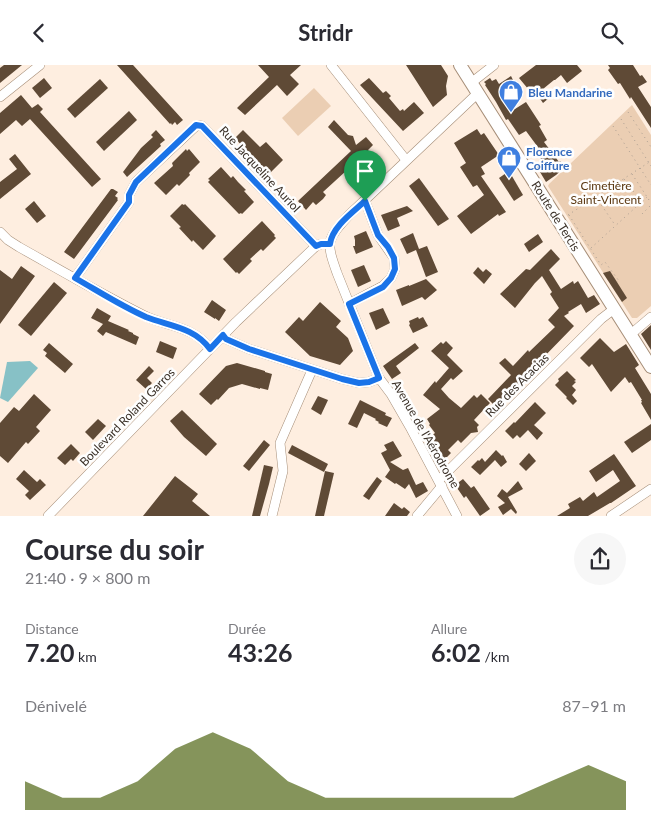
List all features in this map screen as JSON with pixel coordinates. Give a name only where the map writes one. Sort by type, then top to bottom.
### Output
[{"type":"main road","name":"Route de Tercis","points":[[460,65],[564,217],[614,309],[651,367]]},
{"type":"street","points":[[0,97],[40,65]]},
{"type":"street","points":[[331,65],[406,160]]},
{"type":"street","points":[[379,378],[331,256],[330,238],[494,65]]},
{"type":"street","name":"Rue Jacqueline Auriol","points":[[75,278],[129,202],[129,195],[136,182],[196,125],[202,126],[316,246]]},
{"type":"street","points":[[349,304],[383,287],[391,278],[395,269],[394,258],[378,235],[365,201]]},
{"type":"street","points":[[1,233],[19,247],[146,317],[192,332],[210,349]]},
{"type":"street","points":[[223,335],[316,246],[330,244]]},
{"type":"street","name":"Rue des Acacias","points":[[417,516],[441,483],[601,319],[614,309]]},
{"type":"street","points":[[630,334],[651,317]]},
{"type":"street","name":"Boulevard Roland Garros","points":[[48,516],[223,335]]},
{"type":"street","name":"Avenue de l'Aérodrome","points":[[223,335],[226,339],[249,349],[359,383],[379,378],[396,403],[441,483],[457,516]]},
{"type":"street","points":[[272,516],[283,471],[280,443],[312,370]]},
{"type":"street","points":[[611,516],[651,489]]},
{"type":"path","points":[[628,112],[651,147]]},
{"type":"path","points":[[621,119],[650,161],[651,166]]},
{"type":"path","points":[[613,126],[651,185]]},
{"type":"path","points":[[617,282],[619,281],[605,262],[601,265],[591,248],[564,217],[650,161]]},
{"type":"path","points":[[632,173],[651,204],[642,214]]},
{"type":"path","points":[[624,178],[641,203]]},
{"type":"path","points":[[596,197],[615,226]]},
{"type":"path","points":[[591,248],[647,197]]},
{"type":"green space","points":[[314,88],[331,106],[298,136],[282,118]]},
{"type":"green space","name":"Cimetière Saint-Vincent","points":[[632,105],[651,135],[651,306],[637,318],[632,318],[548,186]]},
{"type":"water","points":[[30,361],[38,368],[8,402],[0,398],[7,362]]},
{"type":"building","points":[[4,65],[22,65],[0,83],[0,68]]},
{"type":"building","points":[[117,65],[133,65],[183,120],[177,125],[175,122],[172,125],[170,124]]},
{"type":"building","points":[[258,65],[301,65],[290,75],[299,84],[287,96],[277,85],[245,115],[237,108],[269,77]]},
{"type":"building","points":[[406,65],[441,65],[448,76],[447,95],[433,107]]},
{"type":"building","points":[[536,65],[577,65],[582,71],[567,83],[561,75],[543,89],[549,98],[543,103],[532,87],[529,90],[519,78]]},
{"type":"building","points":[[608,65],[633,65],[640,76],[642,75],[647,82],[638,87],[651,107],[651,128],[631,97],[630,99],[620,83],[618,84],[608,70],[610,68]]},
{"type":"building","points":[[511,76],[514,82],[502,89],[504,93],[515,109],[526,102],[541,125],[539,126],[547,140],[544,142],[559,162],[566,166],[546,182],[537,167],[544,163],[539,156],[543,154],[526,131],[519,135],[508,119],[506,120],[484,82],[490,78],[492,81],[496,79],[499,84]]},
{"type":"building","points":[[44,78],[52,88],[40,98],[32,88]]},
{"type":"building","points":[[369,78],[383,93],[386,91],[391,96],[389,98],[400,111],[403,109],[404,111],[414,102],[424,113],[403,131],[360,85]]},
{"type":"building","points":[[100,79],[108,88],[75,118],[67,109]]},
{"type":"building","points":[[21,95],[32,108],[38,104],[43,109],[40,112],[101,179],[92,187],[30,119],[22,126],[16,120],[0,134],[0,113]]},
{"type":"building","points":[[129,111],[137,120],[104,151],[96,142]]},
{"type":"building","points":[[334,120],[348,135],[353,136],[356,145],[366,137],[373,145],[368,150],[370,153],[361,163],[358,160],[323,192],[326,195],[323,199],[316,205],[313,202],[306,210],[298,201],[351,151],[328,127]]},
{"type":"building","points":[[477,129],[481,135],[484,133],[499,155],[481,167],[485,174],[481,176],[506,212],[499,216],[498,214],[471,234],[457,216],[484,195],[477,185],[473,187],[460,167],[466,163],[454,143]]},
{"type":"building","points":[[156,130],[165,140],[160,144],[161,146],[127,177],[123,172],[141,148],[153,137],[151,135]]},
{"type":"building","points":[[243,130],[260,147],[266,142],[283,160],[268,175],[235,138]]},
{"type":"building","points":[[186,149],[187,151],[189,149],[200,162],[179,186],[177,184],[166,195],[154,183],[173,166],[172,163]]},
{"type":"building","points":[[15,154],[31,174],[0,199],[0,182],[17,169],[9,159]]},
{"type":"building","points":[[221,167],[231,178],[233,176],[254,202],[242,214],[239,214],[208,182],[210,180],[208,179]]},
{"type":"building","points":[[509,171],[523,195],[514,201],[499,178]]},
{"type":"building","points":[[419,178],[449,219],[438,226],[409,186]]},
{"type":"building","points":[[111,189],[118,192],[115,196],[118,200],[74,259],[64,252]]},
{"type":"building","points":[[34,201],[46,216],[37,223],[25,209]]},
{"type":"building","points":[[182,204],[185,204],[216,236],[203,250],[193,240],[192,242],[170,216]]},
{"type":"building","points":[[407,206],[413,211],[397,218],[400,226],[388,231],[381,215]]},
{"type":"building","points":[[262,221],[276,238],[263,251],[261,249],[250,259],[252,261],[239,274],[236,273],[223,259]]},
{"type":"building","points":[[366,231],[373,247],[356,254],[353,246],[355,246],[354,236]]},
{"type":"building","points":[[413,233],[419,249],[427,246],[438,272],[426,277],[416,250],[407,254],[400,239]]},
{"type":"building","points":[[538,234],[543,242],[529,252],[524,244]]},
{"type":"building","points":[[551,249],[560,259],[549,270],[561,289],[573,281],[574,284],[578,281],[588,298],[594,295],[600,304],[586,313],[581,304],[568,312],[564,316],[574,326],[540,363],[495,406],[488,399],[511,375],[499,363],[505,358],[513,366],[528,350],[529,352],[555,327],[548,320],[559,308],[542,276],[515,308],[500,294],[526,269],[530,270]]},
{"type":"building","points":[[364,265],[371,281],[358,287],[351,270]]},
{"type":"building","points":[[21,266],[35,276],[0,324],[0,270],[12,279]]},
{"type":"building","points":[[478,267],[483,272],[486,269],[492,274],[484,284],[473,273]]},
{"type":"building","points":[[610,271],[627,298],[622,302],[603,273]]},
{"type":"building","points":[[426,279],[437,290],[425,300],[422,297],[402,306],[396,290]]},
{"type":"building","points":[[54,282],[67,293],[31,336],[18,325]]},
{"type":"building","points":[[212,300],[226,310],[219,321],[204,312]]},
{"type":"building","points":[[320,302],[341,321],[336,327],[348,338],[353,351],[340,365],[310,356],[285,332],[299,317],[303,321]]},
{"type":"building","points":[[97,308],[111,316],[108,321],[129,330],[139,337],[136,345],[106,332],[103,336],[97,331],[103,324],[91,318]]},
{"type":"building","points":[[383,308],[390,323],[376,330],[369,313]]},
{"type":"building","points":[[418,317],[419,319],[423,317],[428,326],[413,333],[409,321]]},
{"type":"building","points":[[651,325],[651,350],[641,334]]},
{"type":"building","points":[[600,338],[614,352],[626,344],[639,365],[635,368],[651,394],[651,420],[631,382],[629,383],[625,377],[611,392],[592,364],[589,367],[580,358]]},
{"type":"building","points":[[160,341],[177,348],[173,359],[156,352]]},
{"type":"building","points":[[446,341],[453,348],[447,355],[463,371],[453,380],[451,378],[441,389],[461,408],[474,395],[477,398],[481,394],[490,403],[474,420],[479,425],[477,427],[478,432],[471,433],[461,443],[458,440],[448,450],[451,453],[444,460],[430,437],[435,433],[427,419],[440,409],[423,395],[449,368],[431,351],[441,342],[443,344]]},
{"type":"building","points":[[49,343],[73,364],[65,373],[45,356],[47,353],[43,350]]},
{"type":"building","points":[[415,343],[419,348],[396,366],[401,373],[392,379],[383,366]]},
{"type":"building","points":[[237,363],[272,374],[268,390],[242,384],[229,388],[211,405],[199,394],[226,366]]},
{"type":"building","points":[[149,366],[154,371],[147,378],[152,383],[146,389],[136,380]]},
{"type":"building","points":[[567,371],[576,380],[572,386],[576,390],[572,395],[577,401],[573,405],[555,385],[559,381],[558,379]]},
{"type":"building","points":[[34,394],[51,410],[36,427],[40,431],[28,444],[26,442],[8,463],[0,456],[0,423],[14,407],[19,411]]},
{"type":"building","points":[[318,396],[328,400],[321,415],[311,409]]},
{"type":"building","points":[[360,400],[392,418],[387,427],[364,413],[357,428],[348,424]]},
{"type":"building","points":[[535,402],[546,413],[534,425],[543,433],[537,440],[528,430],[520,438],[517,435],[513,439],[505,431]]},
{"type":"building","points":[[182,410],[217,444],[206,456],[184,437],[170,421]]},
{"type":"building","points":[[98,419],[106,426],[93,440],[85,432]]},
{"type":"building","points":[[651,424],[651,440],[632,453],[624,442]]},
{"type":"building","points":[[264,440],[270,445],[249,471],[243,466]]},
{"type":"building","points":[[393,441],[402,456],[390,462],[403,470],[408,468],[416,485],[423,482],[428,491],[416,498],[409,484],[405,489],[385,477],[390,470],[381,453],[387,450],[384,445]]},
{"type":"building","points":[[71,444],[80,453],[73,461],[71,459],[65,465],[57,458]]},
{"type":"building","points":[[292,445],[328,464],[324,472],[288,453]]},
{"type":"building","points":[[496,450],[503,455],[507,462],[501,467],[495,460],[480,475],[471,467],[482,458],[485,462]]},
{"type":"building","points":[[529,453],[536,461],[526,471],[519,464]]},
{"type":"building","points":[[614,454],[636,486],[588,516],[557,516],[570,508],[568,504],[580,497],[583,501],[594,492],[597,497],[620,481],[613,470],[596,482],[589,471]]},
{"type":"building","points":[[264,465],[273,467],[260,516],[252,516]]},
{"type":"building","points":[[24,470],[37,482],[40,479],[46,485],[30,500],[25,495],[29,491],[16,479]]},
{"type":"building","points":[[325,471],[334,473],[324,516],[315,516]]},
{"type":"building","points":[[175,476],[198,494],[192,501],[210,516],[143,516]]},
{"type":"building","points":[[377,477],[382,481],[369,500],[363,496]]},
{"type":"building","points":[[463,479],[471,488],[474,486],[490,509],[480,516],[466,496],[464,498],[455,485]]},
{"type":"building","points":[[518,481],[523,489],[508,497],[517,512],[516,514],[511,509],[503,515],[498,507],[505,503],[497,496],[502,489],[507,493]]},
{"type":"building","points":[[394,503],[410,512],[407,516],[385,516]]},
{"type":"place","name":"Bleu Mandarine","points":[[511,113]]},
{"type":"place","name":"Florence Coiffure","points":[[509,179]]},
{"type":"route","points":[[196,125],[202,126],[316,246],[330,244],[330,238],[336,230],[365,201],[378,235],[394,258],[395,269],[391,278],[383,287],[349,304],[379,378],[369,382],[359,383],[312,370],[249,349],[226,339],[223,335],[210,349],[192,332],[146,317],[75,278],[129,202],[129,195],[136,182],[196,125]]}]
